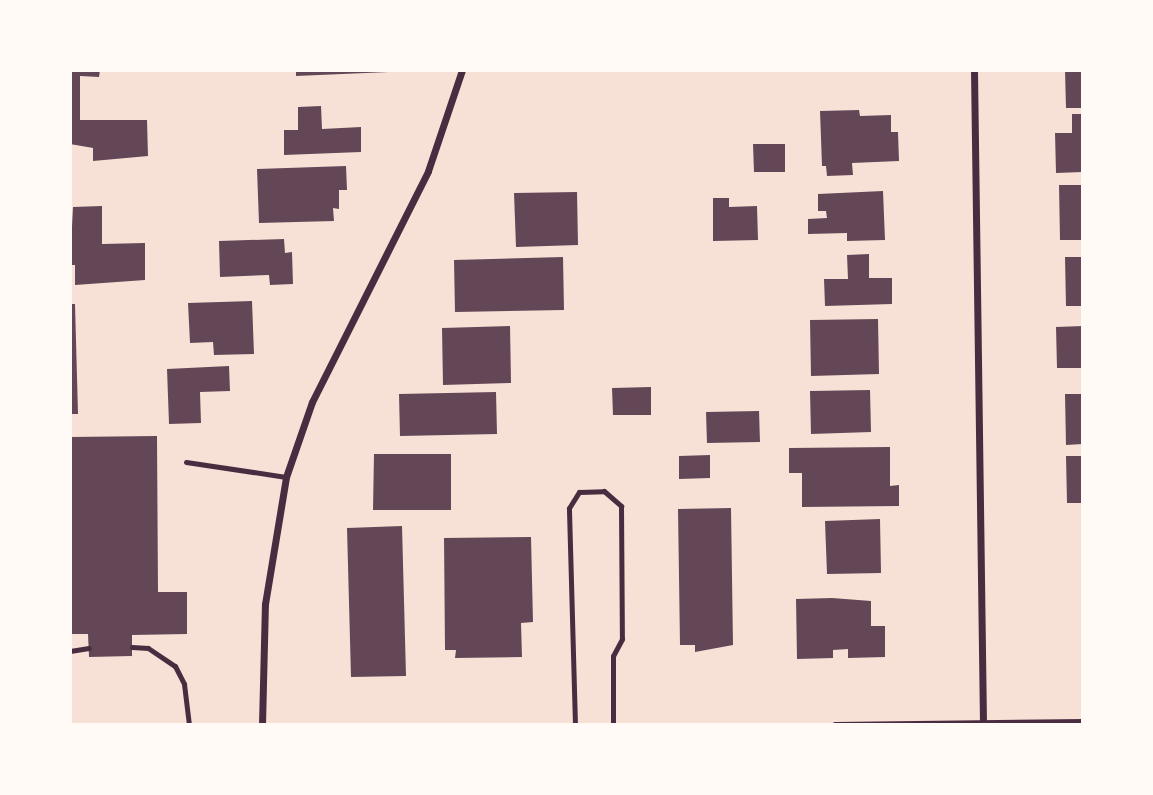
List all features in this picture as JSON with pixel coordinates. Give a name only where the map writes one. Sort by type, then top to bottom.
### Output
[{"type":"street","points":[[262,725],[265,604],[286,477],[312,402],[428,171],[462,70]]},
{"type":"street","points":[[974,70],[984,724]]},
{"type":"street","points":[[835,725],[1083,722]]},
{"type":"lane","points":[[186,463],[286,477]]},
{"type":"lane","points":[[575,725],[569,508],[579,492],[604,491],[621,506],[622,639],[613,656],[613,725]]},
{"type":"lane","points":[[132,647],[148,648],[175,666],[184,684],[189,725]]},
{"type":"lane","points":[[70,651],[89,648]]},
{"type":"building","points":[[70,70],[100,70],[99,77],[80,76],[80,120],[147,120],[148,156],[93,161],[93,148],[70,144]]},
{"type":"building","points":[[296,70],[389,70],[389,72],[296,76]]},
{"type":"building","points":[[1065,70],[1083,70],[1083,108],[1066,108]]},
{"type":"building","points":[[321,106],[322,129],[361,127],[361,152],[284,155],[284,130],[298,130],[298,107]]},
{"type":"building","points":[[859,110],[860,116],[891,115],[891,132],[898,132],[899,161],[852,163],[853,175],[827,176],[826,166],[822,166],[820,111]]},
{"type":"building","points":[[1072,114],[1083,114],[1083,172],[1056,173],[1055,133],[1072,133]]},
{"type":"building","points":[[753,144],[785,144],[785,172],[754,172]]},
{"type":"building","points":[[346,166],[347,190],[339,190],[339,209],[333,208],[334,221],[259,223],[257,169]]},
{"type":"building","points":[[1059,185],[1083,185],[1083,240],[1060,240]]},
{"type":"building","points":[[883,191],[885,240],[847,241],[847,233],[808,234],[808,219],[827,218],[826,211],[818,211],[818,194]]},
{"type":"building","points":[[577,192],[578,245],[516,247],[514,193]]},
{"type":"building","points":[[713,198],[729,198],[729,207],[757,206],[758,240],[713,241]]},
{"type":"building","points":[[102,206],[102,244],[145,243],[145,280],[75,285],[75,265],[70,265],[73,207]]},
{"type":"building","points":[[284,239],[285,253],[292,252],[293,284],[270,285],[269,275],[220,277],[219,241]]},
{"type":"building","points":[[869,254],[869,278],[892,278],[892,304],[825,306],[824,279],[848,279],[847,255]]},
{"type":"building","points":[[563,257],[564,310],[455,312],[454,260]]},
{"type":"building","points":[[1065,257],[1083,257],[1083,306],[1066,306]]},
{"type":"building","points":[[252,301],[254,354],[214,355],[213,342],[190,343],[188,303]]},
{"type":"building","points":[[70,304],[75,304],[78,414],[70,414]]},
{"type":"building","points":[[878,319],[879,374],[811,376],[810,320]]},
{"type":"building","points":[[510,326],[511,383],[443,385],[442,328]]},
{"type":"building","points":[[1083,326],[1083,368],[1057,368],[1056,327]]},
{"type":"building","points":[[229,366],[230,391],[200,392],[201,423],[169,424],[167,369]]},
{"type":"building","points":[[651,387],[651,415],[613,415],[612,388]]},
{"type":"building","points":[[870,390],[871,432],[811,434],[810,391]]},
{"type":"building","points":[[496,392],[497,434],[400,436],[399,394]]},
{"type":"building","points":[[1065,394],[1083,394],[1083,444],[1066,445]]},
{"type":"building","points":[[759,411],[760,442],[707,443],[706,412]]},
{"type":"building","points":[[157,436],[158,592],[187,592],[187,634],[132,635],[132,656],[89,657],[88,634],[70,634],[70,437]]},
{"type":"building","points":[[890,447],[890,486],[899,485],[899,506],[802,507],[802,473],[789,473],[789,448]]},
{"type":"building","points":[[374,454],[451,454],[451,510],[373,510]]},
{"type":"building","points":[[710,455],[710,478],[679,479],[679,456]]},
{"type":"building","points":[[1066,456],[1083,456],[1083,503],[1067,503]]},
{"type":"building","points":[[731,508],[733,645],[695,652],[695,645],[680,645],[678,509]]},
{"type":"building","points":[[880,519],[881,573],[827,574],[825,521]]},
{"type":"building","points":[[402,526],[406,676],[351,677],[347,528]]},
{"type":"building","points":[[531,537],[533,622],[521,623],[522,657],[455,658],[456,650],[445,650],[444,538]]},
{"type":"building","points":[[796,599],[871,601],[871,626],[885,626],[885,657],[848,658],[848,649],[833,650],[833,658],[797,659]]}]
